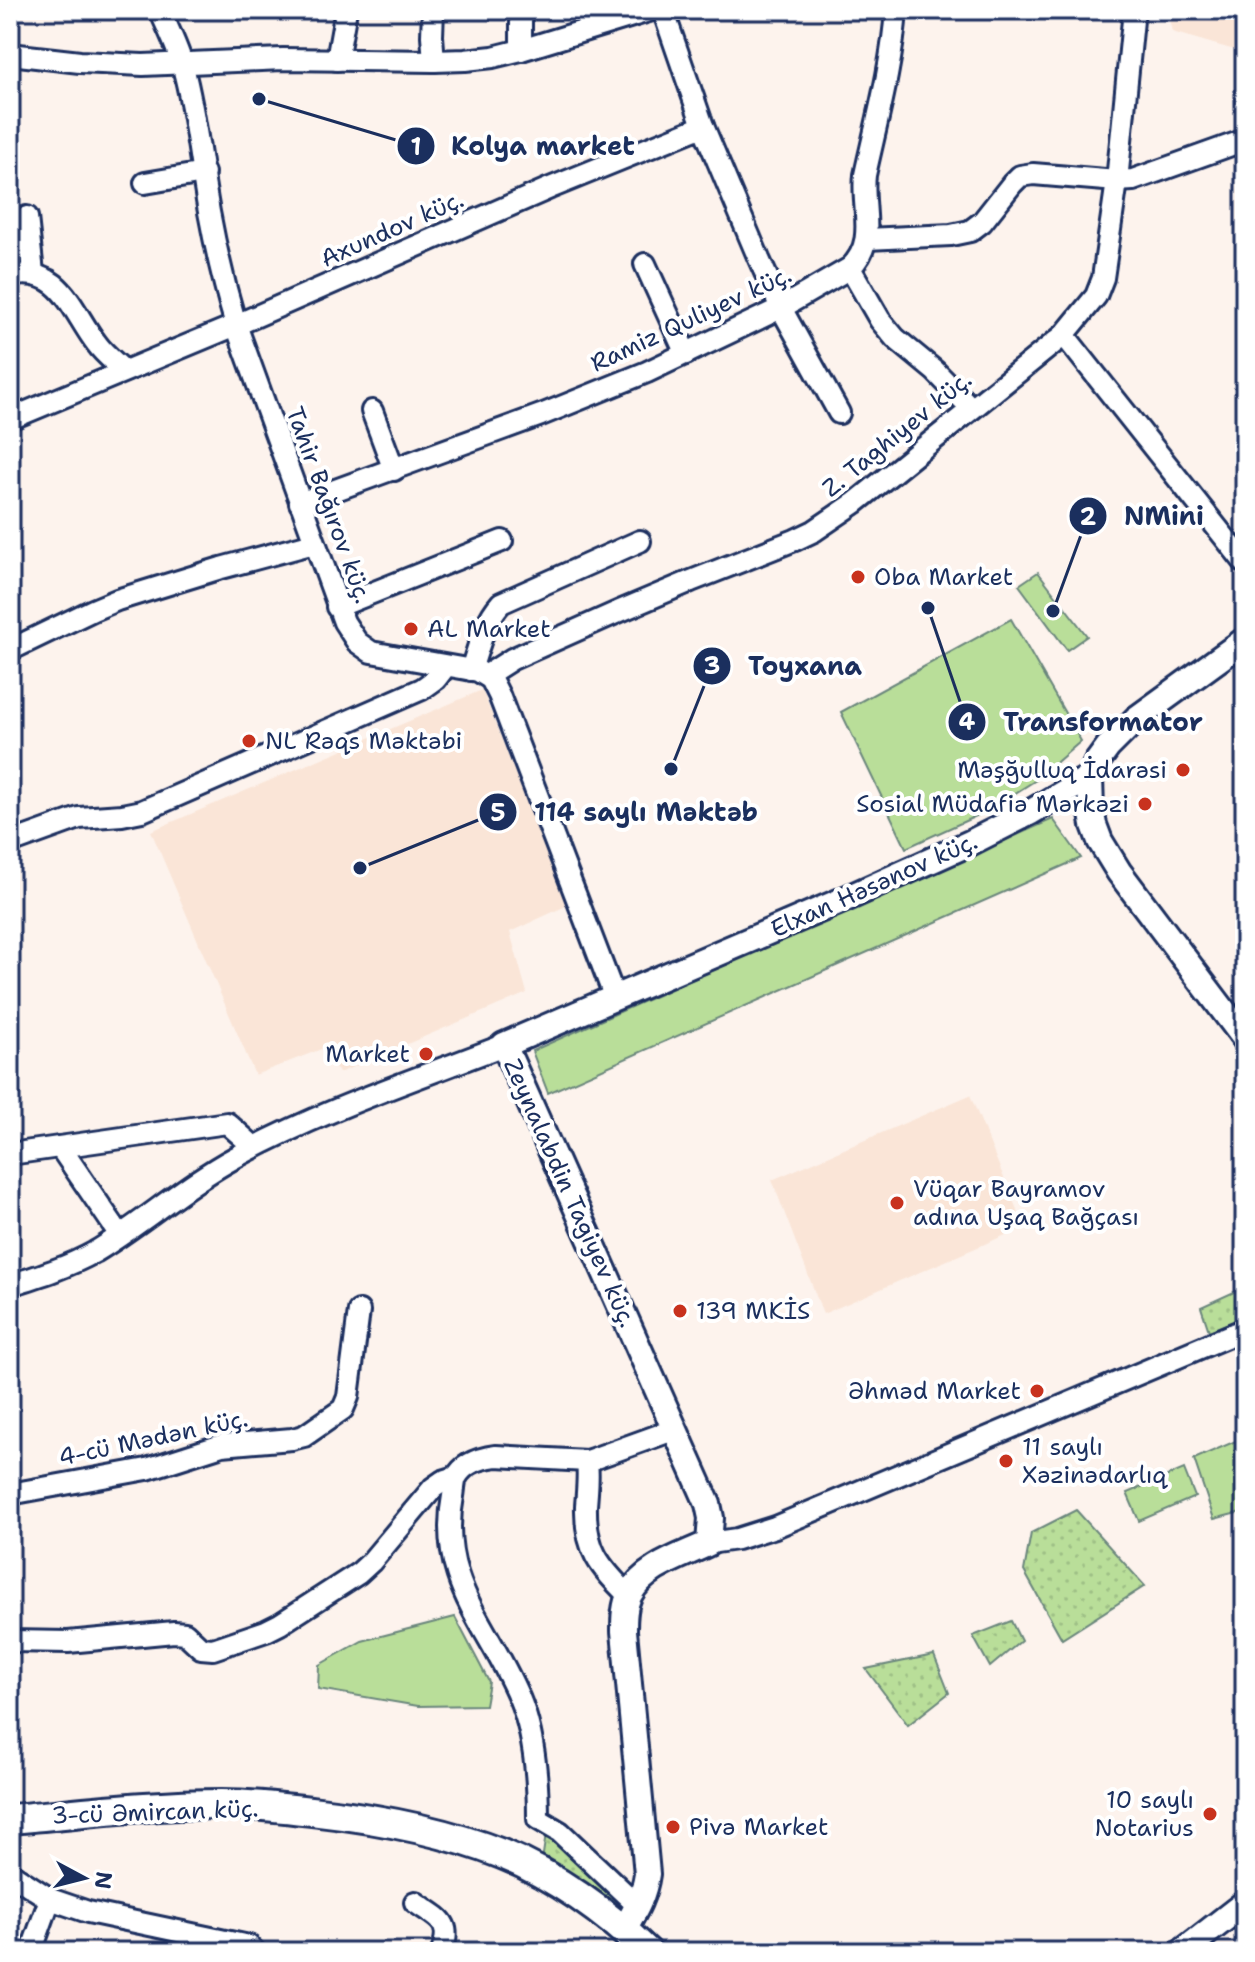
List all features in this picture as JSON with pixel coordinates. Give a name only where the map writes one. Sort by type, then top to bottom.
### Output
[{"type":"main road","name":"3-cü Əmircan küç.","points":[[10,1819],[222,1804],[352,1816],[429,1832],[502,1855],[555,1882],[596,1909],[631,1918],[647,1952]]},
{"type":"street","name":"Tahir Bağırov küç.","points":[[160,10],[182,63],[195,118],[209,211],[236,325],[337,607],[350,634],[371,652],[479,672]]},
{"type":"street","points":[[337,60],[346,10]]},
{"type":"street","points":[[433,10],[434,61]]},
{"type":"street","points":[[521,10],[521,50]]},
{"type":"street","points":[[10,54],[143,65],[242,59],[434,61],[493,57],[652,10]]},
{"type":"street","points":[[663,10],[703,126],[781,308],[839,413]]},
{"type":"street","points":[[896,10],[887,75],[863,187],[867,239],[951,235],[970,231],[982,222],[1020,176],[1033,174],[1133,180],[1243,148]]},
{"type":"street","name":"Z. Taghiyev küç.","points":[[479,672],[814,531],[855,503],[1064,335],[1096,296],[1103,278],[1117,181],[1134,10]]},
{"type":"street","name":"Axundov küç.","points":[[10,419],[236,325],[550,188],[703,126]]},
{"type":"street","points":[[145,183],[204,173]]},
{"type":"street","points":[[27,217],[33,273]]},
{"type":"street","name":"Ramiz Quliyev küç.","points":[[300,503],[577,401],[686,354],[781,308],[850,268],[859,259],[867,239]]},
{"type":"street","points":[[645,264],[686,354]]},
{"type":"street","points":[[850,268],[880,320],[895,338],[935,371],[971,408]]},
{"type":"street","points":[[10,276],[33,273],[51,281],[63,292],[97,344],[124,371]]},
{"type":"street","points":[[1064,335],[1245,563]]},
{"type":"street","points":[[372,411],[394,470]]},
{"type":"street","points":[[337,607],[502,541]]},
{"type":"street","points":[[615,998],[499,695],[479,672],[484,630],[501,603],[640,541]]},
{"type":"street","points":[[10,650],[117,600],[314,543]]},
{"type":"street","name":"Elxan Həsənov küç.","points":[[504,1045],[843,900],[1031,812],[1090,777],[1108,747],[1136,719],[1245,640]]},
{"type":"street","points":[[10,843],[79,818],[142,811],[422,689],[436,679],[446,666]]},
{"type":"street","points":[[1090,777],[1091,809],[1100,841],[1119,872],[1245,1039]]},
{"type":"street","name":"Zeynalabdin Tagiyev küç.","points":[[10,1285],[57,1270],[95,1251],[190,1185],[279,1134],[504,1045],[708,1504],[711,1518],[709,1543]]},
{"type":"street","points":[[10,1154],[227,1123],[254,1147]]},
{"type":"street","points":[[60,1147],[120,1235]]},
{"type":"street","name":"4-cü Mədən küç.","points":[[10,1494],[147,1469],[222,1445],[304,1436],[343,1409],[348,1397],[359,1311]]},
{"type":"street","points":[[456,1477],[450,1509],[451,1551],[455,1570],[464,1594],[516,1690],[523,1709],[530,1737],[538,1819],[560,1832],[631,1918],[644,1890],[647,1860],[624,1631],[629,1596],[638,1583],[657,1568],[709,1543],[737,1539],[775,1527],[1245,1329]]},
{"type":"street","points":[[10,1641],[68,1642],[174,1632],[185,1633],[201,1648],[213,1649],[266,1631],[359,1573],[433,1488],[456,1477],[470,1463],[496,1456],[587,1461],[676,1429]]},
{"type":"street","points":[[587,1461],[586,1508],[590,1543],[597,1561],[629,1596]]},
{"type":"street","points":[[10,1873],[50,1899],[88,1912],[249,1946],[255,1952]]},
{"type":"street","points":[[31,1952],[50,1899]]},
{"type":"street","points":[[415,1902],[447,1929],[442,1952]]},
{"type":"street","points":[[1182,1952],[1245,1903]]},
{"type":"shaded area","points":[[1167,10],[1245,10],[1245,53],[1172,32]]},
{"type":"shaded area","points":[[482,690],[568,905],[510,932],[527,993],[339,1073],[324,1048],[255,1075],[151,831]]},
{"type":"shaded area","name":"Vüqar Bayramov adına Uşaq Bağçası","points":[[970,1095],[1024,1227],[823,1314],[772,1180]]},
{"type":"green space","points":[[1038,572],[1087,636],[1067,650],[1019,585]]},
{"type":"green space","points":[[1011,619],[1081,741],[1036,780],[985,812],[906,848],[841,712]]},
{"type":"green space","points":[[1053,819],[1081,858],[548,1093],[532,1051]]},
{"type":"green space","points":[[1245,1287],[1245,1317],[1209,1331],[1201,1307]]},
{"type":"green space","points":[[1245,1437],[1245,1511],[1214,1519],[1194,1459]]},
{"type":"green space","points":[[1184,1469],[1195,1497],[1139,1521],[1127,1493]]},
{"type":"green space","points":[[1076,1510],[1145,1586],[1062,1639],[1024,1571],[1031,1533]]},
{"type":"green space","points":[[455,1617],[489,1682],[485,1705],[418,1706],[318,1689],[319,1665],[362,1641]]},
{"type":"green space","points":[[1011,1621],[1021,1641],[990,1667],[973,1636]]},
{"type":"green space","points":[[934,1655],[949,1693],[908,1725],[866,1669]]},
{"type":"green space","points":[[546,1834],[621,1900],[611,1909],[542,1861]]},
{"type":"place","name":"Kolya market","points":[[259,99]]},
{"type":"place","name":"Oba Market","points":[[858,577]]},
{"type":"place","name":"Transformator","points":[[928,608]]},
{"type":"place","name":"NMini","points":[[1053,611]]},
{"type":"place","name":"AL Market","points":[[411,629]]},
{"type":"place","name":"NL Rəqs Məktəbi","points":[[249,741]]},
{"type":"place","name":"Toyxana","points":[[671,769]]},
{"type":"place","name":"Məşğulluq İdarəsi","points":[[1183,770]]},
{"type":"place","name":"Sosial Müdafiə Mərkəzi","points":[[1145,804]]},
{"type":"place","name":"114 saylı Məktəb","points":[[360,868]]},
{"type":"place","name":"Market","points":[[426,1054]]},
{"type":"place","name":"Vüqar Bayramov adına Uşaq Bağçası","points":[[897,1203]]},
{"type":"place","name":"139 MKİS","points":[[680,1311]]},
{"type":"place","name":"Əhməd Market","points":[[1037,1391]]},
{"type":"place","name":"11 saylı Xəzinədarlıq","points":[[1006,1461]]},
{"type":"place","name":"10 saylı Notarius","points":[[1210,1814]]},
{"type":"place","name":"Pivə Market","points":[[673,1827]]}]
